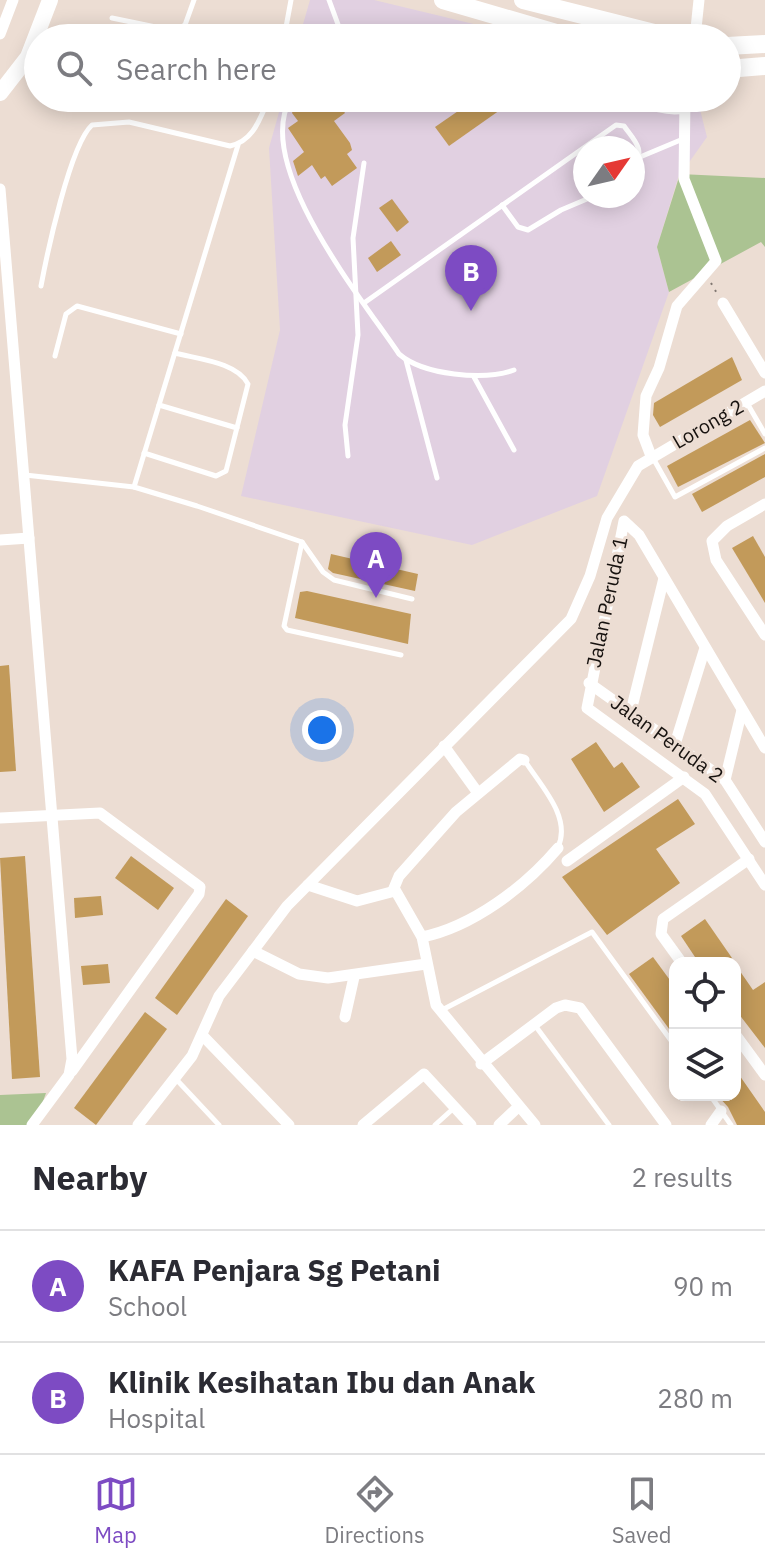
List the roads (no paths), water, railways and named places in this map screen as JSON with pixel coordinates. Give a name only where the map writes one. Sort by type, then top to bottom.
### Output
[{"type":"main road","points":[[443,0],[525,24]]},
{"type":"main road","points":[[523,0],[618,24]]},
{"type":"main road","points":[[741,45],[765,44]]},
{"type":"main road","points":[[741,68],[765,66]]},
{"type":"street","points":[[0,34],[13,0]]},
{"type":"street","points":[[41,24],[50,0]]},
{"type":"street","points":[[696,24],[699,0]]},
{"type":"street","points":[[0,93],[24,62]]},
{"type":"street","points":[[145,1122],[203,1036],[208,1014],[219,996],[277,918],[571,619],[590,576],[604,525],[631,478],[651,456],[643,435],[646,396],[663,356],[677,306],[716,261],[684,179],[686,112]]},
{"type":"street","points":[[0,189],[71,1044],[69,1075]]},
{"type":"street","points":[[723,303],[765,373]]},
{"type":"street","name":"Lorong 2","points":[[651,456],[765,391]]},
{"type":"street","points":[[765,504],[717,533],[712,549],[765,635]]},
{"type":"street","name":"Jalan Peruda 1","points":[[589,683],[624,521],[639,535],[664,578]]},
{"type":"street","points":[[0,540],[29,538]]},
{"type":"street","points":[[664,578],[765,748]]},
{"type":"street","points":[[631,711],[664,578]]},
{"type":"street","points":[[676,741],[705,648]]},
{"type":"street","points":[[589,683],[585,702],[591,713],[684,777],[712,802],[765,885]]},
{"type":"street","name":"Jalan Peruda 2","points":[[589,683],[676,741],[725,780],[765,842]]},
{"type":"street","points":[[725,780],[742,710]]},
{"type":"street","points":[[444,746],[478,793]]},
{"type":"street","points":[[524,760],[520,759],[478,793],[399,876],[395,891],[422,937],[433,999],[529,1123]]},
{"type":"street","points":[[567,861],[684,777]]},
{"type":"street","points":[[0,818],[100,813],[198,883],[201,891],[32,1125]]},
{"type":"street","points":[[422,937],[458,926],[477,915],[533,874],[558,848]]},
{"type":"street","points":[[678,957],[661,934],[663,919],[749,859]]},
{"type":"street","points":[[308,885],[357,901],[395,891]]},
{"type":"street","points":[[253,951],[299,974],[354,977],[426,964]]},
{"type":"street","points":[[345,1017],[354,977]]},
{"type":"street","points":[[481,1064],[560,1006],[580,1008],[666,1125]]},
{"type":"street","points":[[203,1036],[289,1125]]},
{"type":"street","points":[[741,1042],[765,1075]]},
{"type":"street","points":[[363,1125],[421,1075],[431,1078],[471,1125]]},
{"type":"street","points":[[499,1125],[518,1107]]},
{"type":"street","points":[[711,1125],[721,1111]]},
{"type":"lane","points":[[185,24],[194,0]]},
{"type":"lane","points":[[287,24],[291,0]]},
{"type":"lane","points":[[329,0],[338,24]]},
{"type":"lane","points":[[112,18],[141,24]]},
{"type":"lane","points":[[134,487],[238,145],[257,126],[263,112]]},
{"type":"lane","points":[[286,112],[284,145],[291,182],[314,227],[364,303],[406,359],[437,478]]},
{"type":"lane","points":[[41,286],[69,178],[83,136],[92,125],[129,122],[222,146],[238,145]]},
{"type":"lane","points":[[600,136],[616,125],[624,126],[631,136]]},
{"type":"lane","points":[[645,155],[687,137]]},
{"type":"lane","points":[[364,303],[573,155]]},
{"type":"lane","points":[[348,456],[345,425],[358,335],[353,238],[364,163]]},
{"type":"lane","points":[[502,205],[518,227],[528,230],[573,205]]},
{"type":"lane","points":[[55,356],[66,314],[77,306],[181,334]]},
{"type":"lane","points":[[144,453],[221,475],[237,428],[248,384],[245,378],[230,368],[175,353]]},
{"type":"lane","points":[[406,359],[474,376],[500,375],[514,370]]},
{"type":"lane","points":[[474,376],[514,450]]},
{"type":"lane","points":[[746,402],[765,434]]},
{"type":"lane","points":[[159,405],[237,428]]},
{"type":"lane","points":[[651,456],[675,497],[765,448]]},
{"type":"lane","points":[[25,475],[134,487],[302,542],[328,577],[412,599]]},
{"type":"lane","points":[[302,542],[284,626],[287,630],[401,655]]},
{"type":"lane","points":[[524,760],[560,817],[564,828],[558,848]]},
{"type":"lane","points":[[440,1011],[592,932],[669,1038]]},
{"type":"lane","points":[[533,1023],[609,1125]]},
{"type":"lane","points":[[174,1078],[219,1125]]},
{"type":"lane","points":[[714,1101],[731,1125]]},
{"type":"lane","points":[[435,1125],[455,1107]]},
{"type":"place","name":"Klinik Kesihatan Ibu dan Anak","points":[[471,311]]},
{"type":"place","name":"KAFA Penjara Sg Petani","points":[[376,598]]}]
